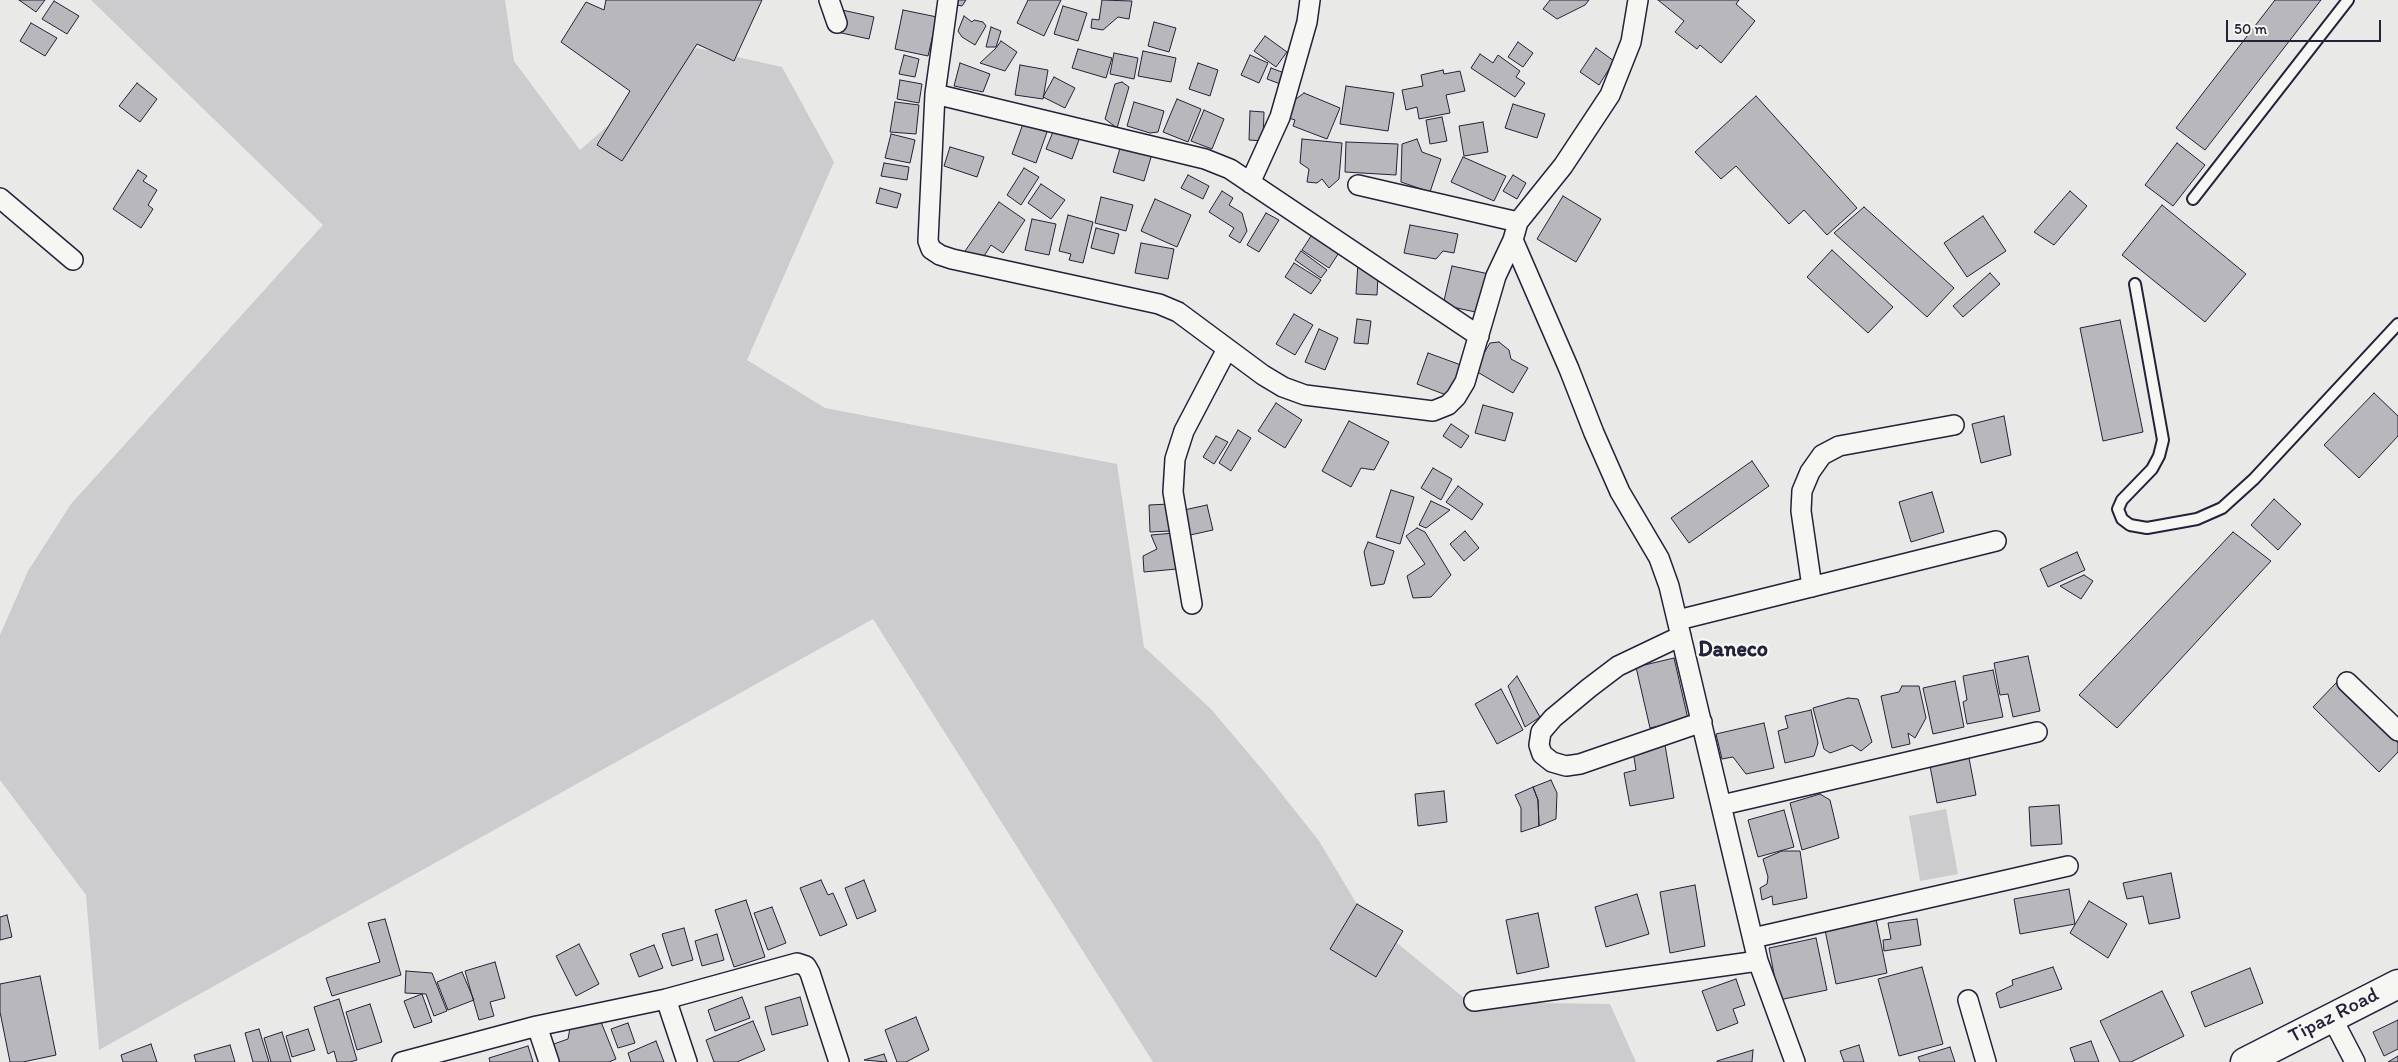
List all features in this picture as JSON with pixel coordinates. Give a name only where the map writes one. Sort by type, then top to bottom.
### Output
[{"type":"street","points":[[829,0],[837,23]]},
{"type":"street","points":[[948,0],[934,94],[928,241],[931,249],[940,255],[952,259],[1159,304],[1178,312],[1263,375],[1283,387],[1305,395],[1433,411],[1448,405],[1456,397],[1465,382],[1496,276],[1515,231],[1563,166],[1610,95],[1631,42],[1638,0]]},
{"type":"street","points":[[1250,182],[1280,117],[1308,22],[1310,0]]},
{"type":"street","points":[[934,94],[1205,159],[1230,170],[1479,336]]},
{"type":"street","points":[[1358,185],[1515,231]]},
{"type":"street","points":[[0,198],[73,260]]},
{"type":"street","points":[[1515,231],[1594,433],[1620,492],[1658,558],[1670,586],[1758,961],[1795,1062]]},
{"type":"street","points":[[1192,604],[1173,492],[1175,459],[1184,431],[1227,349]]},
{"type":"street","points":[[1812,587],[1801,511],[1802,491],[1810,472],[1822,455],[1839,446],[1954,425]]},
{"type":"street","points":[[1702,722],[1580,764],[1566,766],[1552,762],[1542,754],[1539,745],[1541,732],[1553,718],[1588,688],[1618,666],[1679,628],[1812,587],[1996,541]]},
{"type":"street","points":[[2347,682],[2398,731]]},
{"type":"street","points":[[1722,804],[2037,732]]},
{"type":"street","points":[[1753,938],[2068,866]]},
{"type":"street","points":[[1474,1001],[1758,961]]},
{"type":"street","points":[[402,1062],[537,1026],[666,999],[797,963],[806,966],[839,1062]]},
{"type":"street","name":"Tipaz Road","points":[[2245,1062],[2331,1016],[2398,984]]},
{"type":"street","points":[[666,999],[687,1062]]},
{"type":"street","points":[[1968,1000],[1986,1062]]},
{"type":"street","points":[[2331,1016],[2355,1062]]},
{"type":"street","points":[[537,1026],[549,1062]]},
{"type":"lane","points":[[2193,199],[2348,0]]},
{"type":"lane","points":[[2135,284],[2163,440],[2159,456],[2152,469],[2122,500],[2118,509],[2122,519],[2130,525],[2147,528],[2197,519],[2222,508],[2254,479],[2398,324]]},
{"type":"shaded area","points":[[91,0],[505,0],[514,61],[580,150],[697,48],[782,67],[834,162],[747,360],[825,408],[1117,464],[1144,647],[1211,709],[1266,774],[1319,841],[1364,916],[1469,1002],[1610,1004],[1636,1062],[1153,1062],[873,619],[99,1050],[86,895],[0,780],[0,635],[28,571],[71,504],[323,225]]},
{"type":"shaded area","points":[[1946,809],[1958,874],[1920,881],[1909,816]]},
{"type":"building","points":[[19,0],[45,0],[36,12]]},
{"type":"building","points":[[606,0],[762,0],[734,61],[697,44],[622,161],[597,145],[630,91],[561,42],[586,2],[604,10]]},
{"type":"building","points":[[958,0],[966,0],[962,6],[957,5]]},
{"type":"building","points":[[1028,0],[1061,0],[1044,36],[1017,23]]},
{"type":"building","points":[[1102,0],[1132,1],[1129,19],[1118,17],[1103,30],[1091,28],[1092,19],[1099,20]]},
{"type":"building","points":[[1550,0],[1589,0],[1585,5],[1557,19],[1543,9]]},
{"type":"building","points":[[1658,0],[1739,0],[1736,4],[1755,21],[1721,63],[1700,45],[1697,49],[1675,32],[1684,21]]},
{"type":"building","points":[[2275,0],[2321,0],[2205,150],[2176,128]]},
{"type":"building","points":[[54,1],[79,16],[67,34],[42,19]]},
{"type":"building","points":[[1063,6],[1087,13],[1078,41],[1054,34]]},
{"type":"building","points":[[842,10],[874,17],[869,39],[837,32]]},
{"type":"building","points":[[903,10],[937,17],[928,56],[895,49]]},
{"type":"building","points":[[964,16],[972,22],[974,20],[983,22],[986,26],[975,45],[962,37],[958,31]]},
{"type":"building","points":[[1154,22],[1176,28],[1169,52],[1148,46]]},
{"type":"building","points":[[31,23],[57,38],[45,56],[20,41]]},
{"type":"building","points":[[991,27],[1001,31],[996,47],[986,47]]},
{"type":"building","points":[[1265,36],[1287,52],[1276,67],[1254,51]]},
{"type":"building","points":[[1001,41],[1017,52],[1005,71],[980,63],[996,48]]},
{"type":"building","points":[[1518,42],[1533,53],[1523,67],[1508,57]]},
{"type":"building","points":[[1596,48],[1614,61],[1599,85],[1580,72]]},
{"type":"building","points":[[1078,49],[1112,58],[1106,78],[1072,68]]},
{"type":"building","points":[[1143,51],[1176,58],[1171,82],[1138,76]]},
{"type":"building","points":[[1114,53],[1138,58],[1134,79],[1110,74]]},
{"type":"building","points":[[1480,54],[1493,63],[1498,55],[1520,71],[1516,77],[1525,83],[1515,97],[1471,68]]},
{"type":"building","points":[[904,55],[919,59],[915,77],[899,74]]},
{"type":"building","points":[[1250,55],[1268,63],[1259,83],[1241,75]]},
{"type":"building","points":[[960,63],[990,74],[983,92],[954,86]]},
{"type":"building","points":[[1198,63],[1218,70],[1210,96],[1189,89]]},
{"type":"building","points":[[1020,65],[1048,70],[1043,99],[1015,95]]},
{"type":"building","points":[[1271,68],[1287,74],[1283,85],[1267,79]]},
{"type":"building","points":[[1443,70],[1444,74],[1460,71],[1465,91],[1446,95],[1450,113],[1419,119],[1417,107],[1406,110],[1402,90],[1423,86],[1421,75]]},
{"type":"building","points":[[1054,77],[1075,88],[1065,108],[1043,97]]},
{"type":"building","points":[[900,80],[922,84],[919,103],[897,99]]},
{"type":"building","points":[[1122,82],[1129,87],[1117,128],[1105,119],[1115,84]]},
{"type":"building","points":[[137,83],[157,99],[140,122],[119,106]]},
{"type":"building","points":[[1346,86],[1394,93],[1388,131],[1340,124]]},
{"type":"building","points":[[1304,93],[1340,108],[1327,139],[1293,126],[1295,120],[1286,117],[1292,102]]},
{"type":"building","points":[[1756,96],[1857,208],[1827,235],[1804,210],[1789,224],[1736,166],[1721,179],[1695,152]]},
{"type":"building","points":[[1177,99],[1201,109],[1188,142],[1163,132]]},
{"type":"building","points":[[895,102],[919,105],[916,134],[890,132]]},
{"type":"building","points":[[1134,102],[1164,111],[1158,132],[1150,133],[1127,126]]},
{"type":"building","points":[[1513,104],[1545,114],[1537,138],[1505,128]]},
{"type":"building","points":[[1204,110],[1224,119],[1212,149],[1191,141]]},
{"type":"building","points":[[1250,111],[1264,112],[1263,141],[1249,140]]},
{"type":"building","points":[[1442,117],[1447,141],[1430,144],[1426,120]]},
{"type":"building","points":[[1483,122],[1488,152],[1464,156],[1459,126]]},
{"type":"building","points":[[1023,124],[1047,132],[1036,163],[1012,154]]},
{"type":"building","points":[[1055,127],[1080,137],[1072,159],[1046,149]]},
{"type":"building","points":[[891,134],[915,140],[910,163],[885,158]]},
{"type":"building","points":[[1302,139],[1342,143],[1339,179],[1329,188],[1322,179],[1317,183],[1307,182],[1309,169],[1300,163]]},
{"type":"building","points":[[1417,139],[1422,152],[1441,159],[1430,192],[1401,182],[1402,144]]},
{"type":"building","points":[[1346,142],[1398,144],[1396,175],[1345,172]]},
{"type":"building","points":[[2177,143],[2205,165],[2173,206],[2145,185]]},
{"type":"building","points":[[1121,145],[1152,154],[1144,181],[1113,172]]},
{"type":"building","points":[[950,147],[984,157],[977,177],[944,166]]},
{"type":"building","points":[[1463,157],[1506,176],[1494,201],[1451,182]]},
{"type":"building","points":[[884,163],[909,167],[907,180],[881,176]]},
{"type":"building","points":[[1024,168],[1039,177],[1021,205],[1007,195]]},
{"type":"building","points":[[138,170],[147,176],[143,181],[157,190],[148,205],[153,209],[141,228],[113,209]]},
{"type":"building","points":[[1188,175],[1209,186],[1203,199],[1181,188]]},
{"type":"building","points":[[1513,175],[1526,183],[1517,199],[1503,191]]},
{"type":"building","points":[[1041,184],[1065,200],[1051,219],[1028,203]]},
{"type":"building","points":[[880,188],[901,194],[897,208],[876,203]]},
{"type":"building","points":[[1222,191],[1233,198],[1229,205],[1242,213],[1247,231],[1240,243],[1229,236],[1234,228],[1209,212]]},
{"type":"building","points":[[2070,191],[2087,206],[2054,245],[2034,232]]},
{"type":"building","points":[[1563,196],[1601,219],[1576,262],[1537,239]]},
{"type":"building","points":[[1101,197],[1133,205],[1126,231],[1095,223]]},
{"type":"building","points":[[1155,199],[1191,215],[1177,247],[1141,231]]},
{"type":"building","points":[[999,202],[1025,220],[1003,253],[991,245],[981,261],[963,254]]},
{"type":"building","points":[[2162,205],[2246,274],[2205,322],[2122,255]]},
{"type":"building","points":[[1864,207],[1954,288],[1927,317],[1834,233]]},
{"type":"building","points":[[1266,213],[1279,220],[1259,252],[1247,245]]},
{"type":"building","points":[[1068,215],[1093,222],[1083,263],[1069,260],[1071,254],[1059,251]]},
{"type":"building","points":[[1983,216],[2006,251],[1967,277],[1944,243]]},
{"type":"building","points":[[1032,219],[1056,224],[1049,255],[1025,250]]},
{"type":"building","points":[[1410,225],[1458,234],[1454,253],[1443,251],[1436,259],[1404,253]]},
{"type":"building","points":[[1096,228],[1119,234],[1114,254],[1091,248]]},
{"type":"building","points":[[1315,230],[1342,248],[1329,268],[1302,250]]},
{"type":"building","points":[[1141,243],[1174,249],[1168,279],[1135,273]]},
{"type":"building","points":[[1832,250],[1893,307],[1868,333],[1807,277]]},
{"type":"building","points":[[1301,251],[1327,270],[1321,278],[1295,260]]},
{"type":"building","points":[[1294,263],[1321,280],[1311,294],[1285,277]]},
{"type":"building","points":[[1358,263],[1378,276],[1377,295],[1356,294]]},
{"type":"building","points":[[1452,266],[1489,274],[1480,313],[1443,305]]},
{"type":"building","points":[[1990,273],[2000,284],[1963,317],[1953,306]]},
{"type":"building","points":[[1294,314],[1313,325],[1295,355],[1276,344]]},
{"type":"building","points":[[1357,319],[1371,321],[1368,344],[1354,343]]},
{"type":"building","points":[[2120,320],[2143,432],[2103,441],[2080,328]]},
{"type":"building","points":[[1319,329],[1338,338],[1325,370],[1305,362]]},
{"type":"building","points":[[1499,342],[1509,350],[1511,359],[1528,368],[1513,393],[1474,370],[1490,343]]},
{"type":"building","points":[[1428,353],[1461,365],[1449,396],[1417,384]]},
{"type":"building","points":[[2374,393],[2398,416],[2398,436],[2359,478],[2324,445]]},
{"type":"building","points":[[1276,403],[1302,420],[1285,448],[1258,431]]},
{"type":"building","points":[[1483,405],[1513,413],[1505,441],[1475,433]]},
{"type":"building","points":[[2004,416],[2011,455],[1981,463],[1972,424]]},
{"type":"building","points":[[1349,421],[1389,442],[1374,470],[1361,468],[1351,487],[1322,471]]},
{"type":"building","points":[[1451,424],[1469,436],[1461,448],[1443,436]]},
{"type":"building","points":[[1238,430],[1251,438],[1231,471],[1219,463]]},
{"type":"building","points":[[1216,436],[1228,442],[1214,464],[1203,457]]},
{"type":"building","points":[[1752,461],[1769,486],[1689,543],[1671,518]]},
{"type":"building","points":[[1433,468],[1452,479],[1441,500],[1421,488]]},
{"type":"building","points":[[1458,486],[1483,504],[1472,520],[1446,502]]},
{"type":"building","points":[[1391,490],[1414,497],[1400,544],[1376,537]]},
{"type":"building","points":[[1932,492],[1944,532],[1911,542],[1899,502]]},
{"type":"building","points":[[2274,499],[2301,524],[2278,550],[2251,525]]},
{"type":"building","points":[[1431,501],[1450,510],[1426,528],[1419,525]]},
{"type":"building","points":[[1169,504],[1170,531],[1150,532],[1149,505]]},
{"type":"building","points":[[1207,505],[1213,530],[1190,535],[1184,510]]},
{"type":"building","points":[[1417,528],[1425,532],[1451,575],[1431,597],[1413,598],[1407,576],[1425,564],[1406,536]]},
{"type":"building","points":[[1465,531],[1479,548],[1464,561],[1450,544]]},
{"type":"building","points":[[2233,532],[2271,561],[2117,728],[2079,695]]},
{"type":"building","points":[[1174,533],[1177,569],[1144,572],[1143,556],[1157,549],[1151,535]]},
{"type":"building","points":[[1368,542],[1394,551],[1384,584],[1371,586],[1364,552]]},
{"type":"building","points":[[2077,552],[2085,570],[2048,587],[2040,569]]},
{"type":"building","points":[[2084,575],[2093,581],[2081,599],[2060,586]]},
{"type":"building","points":[[2028,656],[2040,711],[2013,717],[2008,694],[2000,695],[1994,663]]},
{"type":"building","points":[[1674,658],[1688,719],[1650,728],[1636,667]]},
{"type":"building","points":[[1993,670],[2003,717],[1967,724],[1963,702],[1967,700],[1963,676]]},
{"type":"building","points":[[1517,676],[1540,717],[1525,727],[1508,686]]},
{"type":"building","points":[[1955,681],[1964,727],[1933,734],[1923,688]]},
{"type":"building","points":[[2337,682],[2398,743],[2398,752],[2379,772],[2313,707]]},
{"type":"building","points":[[1902,686],[1919,686],[1926,718],[1915,738],[1908,733],[1910,744],[1892,748],[1881,696],[1899,692]]},
{"type":"building","points":[[1501,689],[1523,730],[1497,744],[1475,704]]},
{"type":"building","points":[[1848,698],[1858,699],[1872,742],[1861,751],[1852,745],[1830,753],[1824,749],[1813,708]]},
{"type":"building","points":[[1811,710],[1818,743],[1814,756],[1785,763],[1778,731],[1788,728],[1785,716]]},
{"type":"building","points":[[1764,723],[1774,768],[1746,774],[1733,757],[1722,759],[1716,734]]},
{"type":"building","points":[[1665,745],[1674,798],[1630,806],[1624,773],[1636,770],[1633,751]]},
{"type":"building","points":[[1969,758],[1976,795],[1937,803],[1930,766]]},
{"type":"building","points":[[1551,780],[1557,793],[1556,819],[1539,826],[1538,800],[1533,787]]},
{"type":"building","points":[[1533,787],[1538,800],[1539,826],[1521,832],[1521,808],[1515,795]]},
{"type":"building","points":[[1444,791],[1447,822],[1418,826],[1415,794]]},
{"type":"building","points":[[1820,794],[1830,800],[1839,838],[1802,850],[1790,803]]},
{"type":"building","points":[[2059,805],[2062,844],[2031,846],[2029,807]]},
{"type":"building","points":[[1784,810],[1794,847],[1758,857],[1748,820]]},
{"type":"building","points":[[1782,851],[1800,851],[1807,898],[1773,905],[1772,896],[1762,900],[1760,888],[1767,884],[1768,877],[1763,859]]},
{"type":"building","points":[[2171,873],[2180,918],[2149,924],[2143,896],[2127,899],[2123,883]]},
{"type":"building","points":[[821,880],[828,895],[833,893],[847,925],[820,936],[800,888]]},
{"type":"building","points":[[864,880],[876,911],[857,919],[845,888]]},
{"type":"building","points":[[1695,885],[1705,946],[1670,953],[1660,892]]},
{"type":"building","points":[[2069,889],[2075,924],[2020,934],[2014,899]]},
{"type":"building","points":[[1637,894],[1649,934],[1606,947],[1595,907]]},
{"type":"building","points":[[746,900],[765,957],[734,967],[715,910]]},
{"type":"building","points":[[2089,901],[2127,924],[2108,958],[2070,933]]},
{"type":"building","points":[[1357,904],[1403,931],[1376,977],[1330,949]]},
{"type":"building","points":[[772,907],[786,943],[768,950],[754,913]]},
{"type":"building","points":[[1538,913],[1549,967],[1517,974],[1506,920]]},
{"type":"building","points":[[7,915],[12,937],[0,940],[0,917]]},
{"type":"building","points":[[385,919],[401,975],[332,996],[326,978],[380,962],[368,923]]},
{"type":"building","points":[[1876,919],[1887,973],[1836,984],[1825,930]]},
{"type":"building","points":[[1917,919],[1921,945],[1884,951],[1883,940],[1891,939],[1888,923]]},
{"type":"building","points":[[684,928],[693,960],[672,966],[662,934]]},
{"type":"building","points":[[717,934],[724,960],[702,966],[695,941]]},
{"type":"building","points":[[1816,938],[1827,990],[1779,1000],[1769,948]]},
{"type":"building","points":[[579,944],[599,984],[576,996],[556,956]]},
{"type":"building","points":[[654,945],[663,968],[639,977],[630,954]]},
{"type":"building","points":[[495,962],[505,998],[490,1002],[494,1016],[479,1020],[465,971]]},
{"type":"building","points":[[1922,967],[1943,1044],[1899,1056],[1878,979]]},
{"type":"building","points":[[2053,967],[2062,989],[2000,1008],[1996,993],[2013,985],[2012,980]]},
{"type":"building","points":[[2250,968],[2263,1003],[2205,1027],[2191,992]]},
{"type":"building","points":[[406,971],[432,973],[447,1011],[434,1016],[426,994],[405,993]]},
{"type":"building","points":[[462,972],[474,1000],[448,1010],[437,982]]},
{"type":"building","points":[[40,976],[56,1055],[23,1062],[10,1062],[0,1012],[0,984]]},
{"type":"building","points":[[1736,979],[1745,1005],[1733,1009],[1738,1023],[1717,1031],[1702,991]]},
{"type":"building","points":[[2162,991],[2184,1036],[2131,1062],[2120,1062],[2100,1021]]},
{"type":"building","points":[[422,994],[432,1022],[414,1028],[404,1001]]},
{"type":"building","points":[[742,997],[750,1018],[715,1031],[708,1010]]},
{"type":"building","points":[[800,997],[808,1025],[772,1035],[765,1007]]},
{"type":"building","points":[[339,999],[357,1060],[350,1062],[337,1062],[334,1051],[328,1054],[314,1007]]},
{"type":"building","points":[[370,1004],[382,1042],[357,1050],[346,1012]]},
{"type":"building","points":[[599,1017],[616,1059],[609,1062],[558,1062],[551,1045],[568,1039],[570,1028]]},
{"type":"building","points":[[916,1017],[929,1050],[906,1062],[897,1062],[885,1030]]},
{"type":"building","points":[[2398,1020],[2398,1049],[2384,1056],[2373,1032]]},
{"type":"building","points":[[753,1021],[765,1050],[737,1062],[714,1062],[706,1040]]},
{"type":"building","points":[[628,1023],[635,1043],[618,1048],[611,1029]]},
{"type":"building","points":[[259,1029],[269,1062],[253,1062],[245,1033]]},
{"type":"building","points":[[308,1029],[315,1050],[292,1057],[286,1036]]},
{"type":"building","points":[[282,1032],[291,1062],[271,1062],[264,1038]]},
{"type":"building","points":[[656,1041],[664,1062],[631,1062],[628,1053]]},
{"type":"building","points":[[2091,1041],[2099,1062],[2075,1062],[2070,1048]]},
{"type":"building","points":[[151,1044],[157,1062],[123,1062],[121,1055]]},
{"type":"building","points":[[230,1045],[235,1062],[196,1062],[194,1055]]},
{"type":"building","points":[[1859,1045],[1864,1062],[1844,1062],[1840,1051]]},
{"type":"building","points":[[528,1046],[533,1062],[490,1062],[489,1058]]},
{"type":"building","points":[[1950,1047],[1955,1062],[1920,1062],[1918,1057]]},
{"type":"building","points":[[1753,1050],[1752,1062],[1717,1062],[1717,1061]]},
{"type":"building","points":[[884,1054],[887,1062],[864,1060]]},
{"type":"building","points":[[2398,1056],[2398,1062],[2388,1062]]},
{"type":"district","name":"Daneco","points":[[1733,650]]}]
